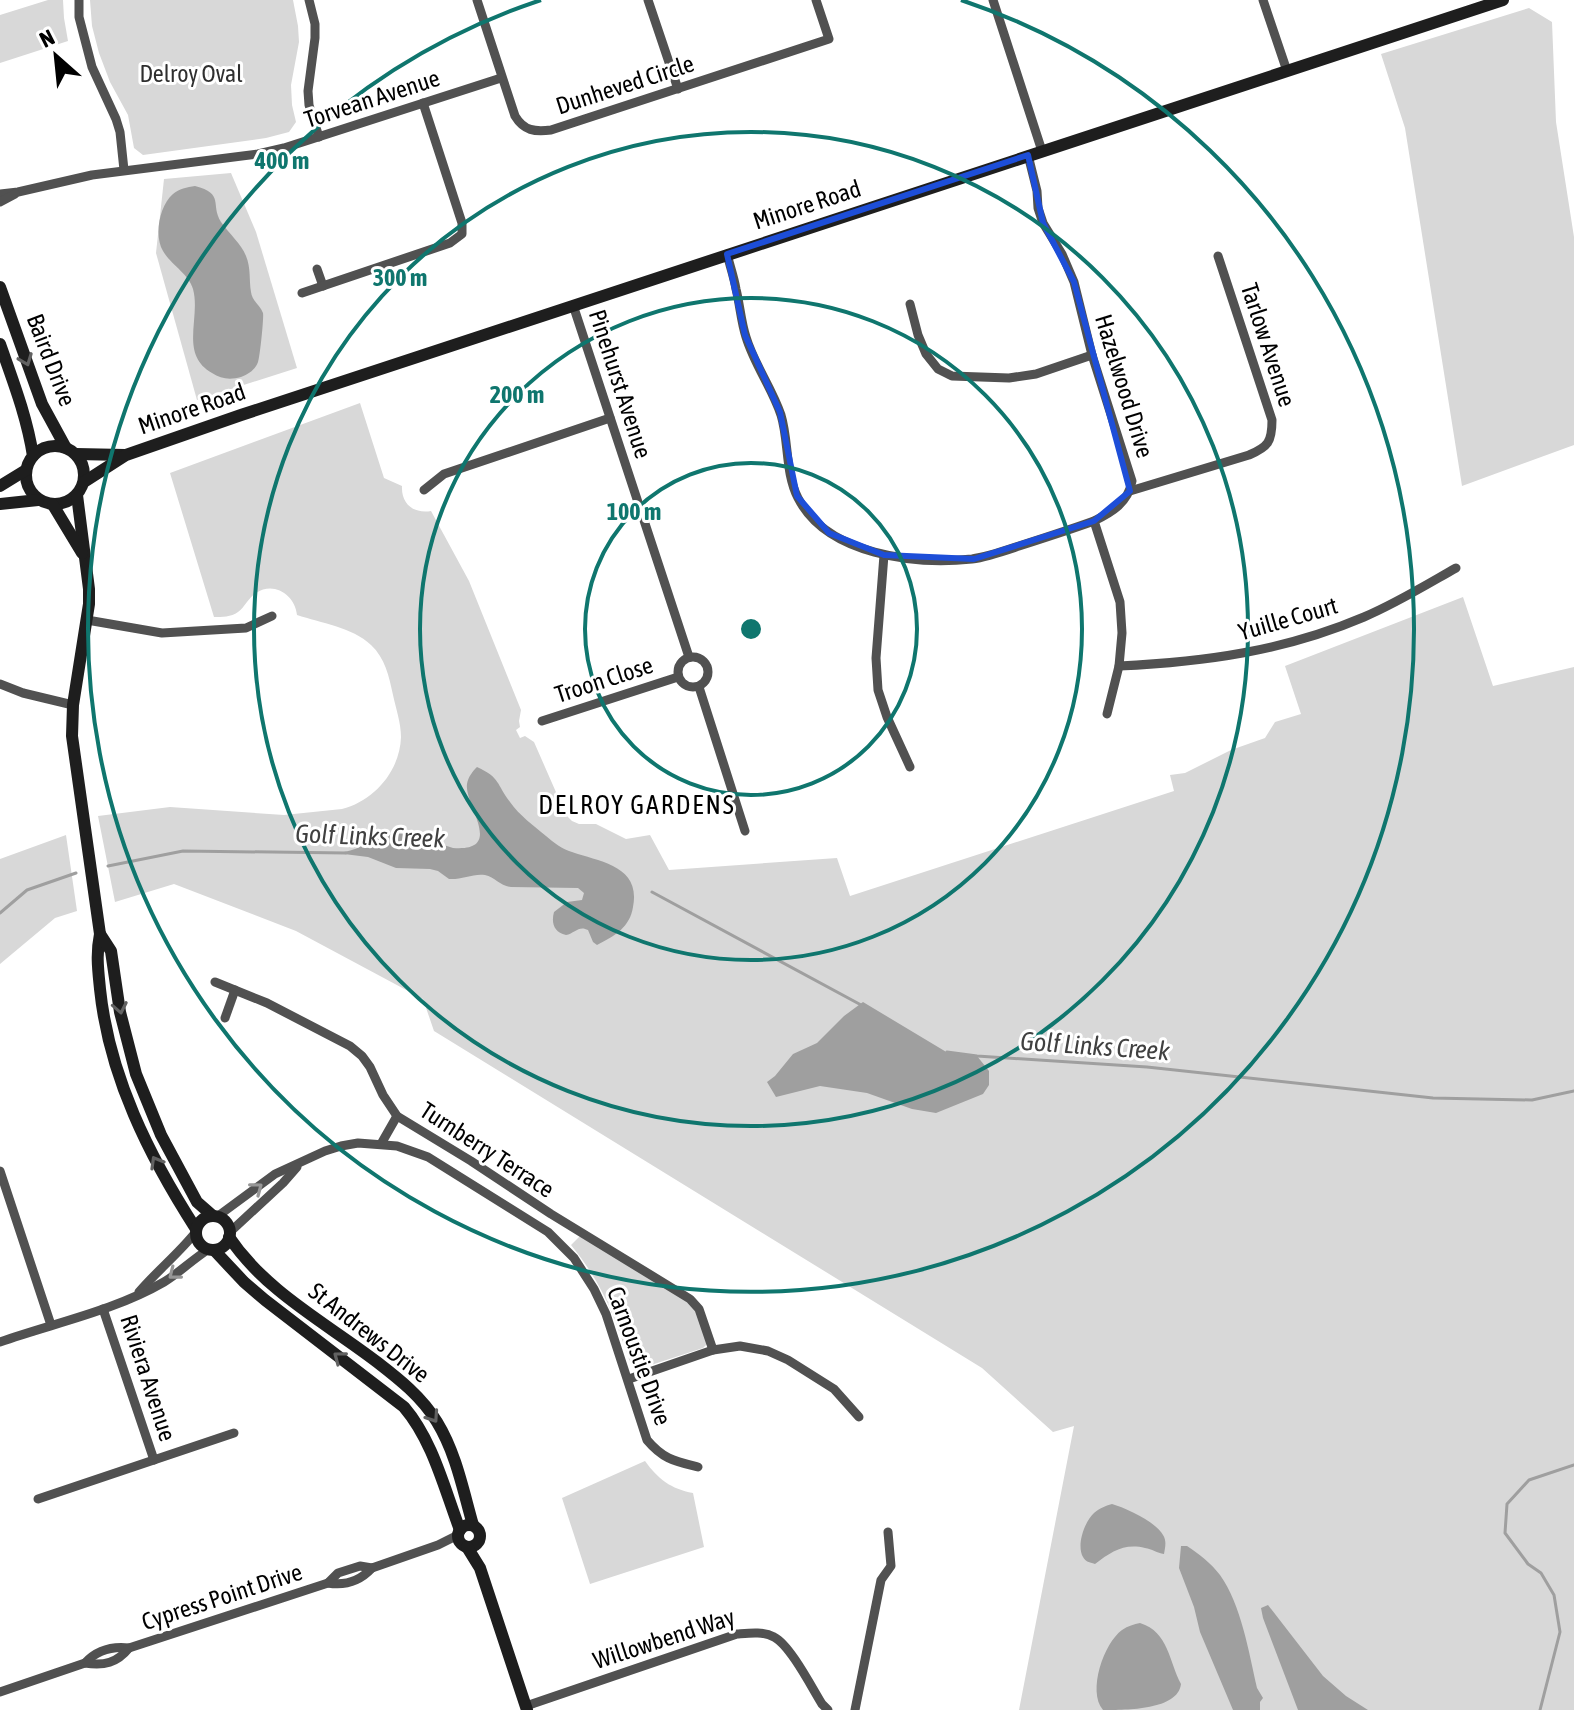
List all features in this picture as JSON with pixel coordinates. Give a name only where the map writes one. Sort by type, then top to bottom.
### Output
[{"type":"street","points":[[79,0],[79,17],[89,58],[120,132],[124,170]]},
{"type":"street","points":[[309,0],[315,24],[309,105],[319,137]]},
{"type":"street","name":"Dunheved Circle","points":[[477,0],[510,106],[519,123],[540,132],[829,39],[816,0]]},
{"type":"street","points":[[648,0],[678,89]]},
{"type":"street","points":[[993,0],[1042,151]]},
{"type":"street","points":[[1263,0],[1287,71]]},
{"type":"street","name":"Minore Road","points":[[84,482],[126,455],[1503,0]]},
{"type":"street","name":"Torvean Avenue","points":[[0,194],[68,179],[284,148],[501,78]]},
{"type":"street","points":[[302,293],[450,243],[462,234],[462,223],[423,103]]},
{"type":"street","name":"Hazelwood Drive","points":[[727,254],[745,335],[780,412],[797,496],[810,517],[829,533],[850,544],[884,555],[937,560],[974,559],[1094,521],[1123,502],[1132,481],[1092,355],[1074,282],[1038,208],[1028,155]]},
{"type":"street","name":"Torvean Avenue","points":[[0,202],[18,192]]},
{"type":"street","name":"Tarlow Avenue","points":[[1130,491],[1249,455],[1270,442],[1272,420],[1218,256]]},
{"type":"street","points":[[317,269],[323,286]]},
{"type":"street","name":"Baird Drive","points":[[0,287],[42,404],[53,427],[71,451]]},
{"type":"street","points":[[910,304],[926,354],[938,369],[952,376],[1009,378],[1036,374],[1092,355]]},
{"type":"street","name":"Pinehurst Avenue","points":[[573,305],[689,657]]},
{"type":"street","name":"Baird Drive","points":[[0,344],[23,409],[33,456]]},
{"type":"street","points":[[424,490],[444,474],[610,418]]},
{"type":"street","points":[[0,504],[38,500],[53,505],[77,495],[84,482],[84,472],[82,462],[71,451],[57,445],[48,446],[33,456],[26,470],[27,487],[38,500]]},
{"type":"street","name":"Minore Road","points":[[71,451],[126,455]]},
{"type":"street","points":[[0,486],[26,470]]},
{"type":"street","points":[[77,495],[89,589],[73,705],[72,736],[100,934],[96,954],[102,1016],[119,1078],[146,1143],[196,1231],[199,1244],[212,1249]]},
{"type":"street","points":[[53,505],[84,555]]},
{"type":"street","points":[[1094,521],[1120,602],[1122,633],[1119,666],[1107,714]]},
{"type":"street","points":[[884,555],[876,658],[878,690],[910,767]]},
{"type":"street","name":"Yuille Court","points":[[1119,666],[1234,656],[1302,640],[1365,617],[1456,568]]},
{"type":"street","points":[[87,620],[162,633],[246,628],[272,616]]},
{"type":"street","points":[[689,657],[701,659],[707,667],[707,677],[699,687],[688,687],[678,677],[680,664],[689,657]]},
{"type":"street","name":"Troon Close","points":[[542,721],[678,677]]},
{"type":"street","points":[[0,684],[73,705]]},
{"type":"street","points":[[699,687],[745,831]]},
{"type":"street","points":[[0,1342],[103,1309],[165,1281],[212,1249],[223,1246],[229,1234],[226,1222],[197,1202],[156,1123],[136,1074],[124,1028],[111,951],[100,934]]},
{"type":"street","name":"Turnberry Terrace","points":[[215,982],[267,1003],[350,1046],[370,1067],[397,1116],[690,1299],[699,1309],[713,1350]]},
{"type":"street","points":[[225,1018],[235,990]]},
{"type":"street","points":[[381,1144],[397,1116]]},
{"type":"street","name":"Carnoustie Drive","points":[[215,1216],[275,1174],[341,1146],[358,1143],[397,1146],[443,1165],[548,1232],[563,1245],[584,1271],[606,1314],[647,1440],[660,1455],[698,1467]]},
{"type":"street","name":"Carnoustie Drive","points":[[229,1234],[299,1164]]},
{"type":"street","points":[[0,1171],[51,1325]]},
{"type":"street","points":[[137,1294],[183,1247],[202,1219],[215,1216]]},
{"type":"street","name":"St Andrews Drive","points":[[212,1249],[265,1300],[404,1407],[429,1445],[464,1539],[480,1533],[473,1525],[452,1452],[437,1421],[422,1401],[399,1380],[275,1287],[242,1257],[229,1234]]},
{"type":"street","name":"Riviera Avenue","points":[[103,1309],[154,1460]]},
{"type":"street","points":[[629,1379],[713,1350],[740,1346],[768,1351],[788,1360],[834,1389],[859,1417]]},
{"type":"street","name":"Riviera Avenue","points":[[38,1499],[234,1433]]},
{"type":"street","points":[[473,1525],[465,1525],[464,1539],[480,1568],[527,1708]]},
{"type":"street","points":[[855,1710],[881,1580],[891,1566],[888,1532]]},
{"type":"street","name":"Cypress Point Drive","points":[[0,1692],[85,1663],[94,1654],[116,1647],[129,1648],[328,1583],[338,1573],[360,1566],[372,1568],[464,1539]]},
{"type":"street","name":"Willowbend Way","points":[[527,1708],[737,1634],[755,1632],[774,1637],[787,1648],[828,1710]]},
{"type":"highlighted area","points":[[1028,155],[1043,223],[1074,282],[1130,491],[1094,521],[974,559],[884,555],[829,533],[797,496],[780,412],[745,335],[727,254]]},
{"type":"green space","points":[[48,0],[63,0],[68,41],[0,63],[0,15]]},
{"type":"green space","name":"Delroy Oval","points":[[90,0],[293,0],[299,42],[291,85],[296,122],[289,132],[266,138],[143,155],[134,148],[128,115],[99,53]]},
{"type":"green space","points":[[1529,8],[1552,22],[1556,122],[1574,237],[1574,445],[1462,486],[1405,128],[1381,54]]},
{"type":"green space","points":[[231,173],[256,232],[297,368],[197,400],[156,253],[164,179]]},
{"type":"green space","points":[[360,403],[384,478],[402,486],[406,503],[414,509],[431,511],[469,581],[521,710],[520,727],[516,730],[520,738],[525,736],[534,742],[566,815],[579,824],[596,824],[626,839],[650,835],[669,870],[837,858],[850,896],[1174,791],[1170,775],[1185,773],[1231,750],[1265,738],[1275,722],[1301,714],[1285,666],[1463,597],[1493,686],[1574,667],[1574,1710],[1019,1710],[1074,1426],[1053,1432],[982,1368],[434,1031],[423,999],[296,931],[174,884],[115,902],[98,816],[170,807],[284,815],[342,809],[374,792],[396,761],[401,732],[399,721],[386,668],[371,645],[346,630],[297,615],[288,596],[276,589],[256,593],[235,614],[214,617],[170,473]]},
{"type":"green space","points":[[66,835],[77,911],[55,918],[0,964],[0,859]]},
{"type":"green space","points":[[581,1235],[688,1302],[695,1308],[708,1343],[703,1348],[642,1368],[634,1367],[600,1287],[571,1245]]},
{"type":"green space","points":[[645,1461],[666,1482],[693,1493],[704,1547],[590,1584],[562,1498]]},
{"type":"shaded area","points":[[195,186],[214,196],[221,222],[244,251],[249,265],[252,295],[263,313],[258,362],[251,371],[237,378],[215,375],[196,356],[193,289],[160,245],[161,213],[168,199],[183,188]]},
{"type":"shaded area","points":[[477,767],[494,778],[518,811],[555,843],[625,874],[634,893],[633,907],[629,920],[621,930],[597,945],[588,930],[579,929],[566,935],[556,929],[554,912],[567,902],[582,900],[584,893],[578,888],[511,887],[481,875],[449,879],[430,869],[396,868],[368,857],[344,854],[393,834],[419,837],[453,848],[477,843],[479,825],[467,784]]},
{"type":"shaded area","points":[[863,1002],[948,1053],[977,1056],[989,1071],[989,1085],[983,1094],[936,1113],[912,1109],[867,1093],[820,1086],[776,1097],[767,1082],[793,1054],[817,1043]]},
{"type":"shaded area","points":[[1112,1504],[1154,1525],[1165,1540],[1164,1554],[1131,1547],[1112,1552],[1095,1564],[1085,1560],[1080,1546],[1085,1527],[1094,1513]]},
{"type":"shaded area","points":[[1181,1546],[1187,1546],[1205,1559],[1234,1600],[1257,1688],[1263,1698],[1260,1710],[1233,1710],[1200,1632],[1179,1568]]},
{"type":"shaded area","points":[[1268,1605],[1323,1676],[1368,1710],[1298,1710],[1263,1618],[1261,1608]]},
{"type":"shaded area","points":[[1140,1623],[1150,1627],[1163,1640],[1181,1684],[1178,1693],[1150,1707],[1103,1710],[1098,1702],[1097,1680],[1104,1656],[1115,1636]]},
{"type":"waterway","name":"Golf Links Creek","points":[[108,866],[183,851],[346,853]]},
{"type":"waterway","points":[[0,913],[27,890],[76,873]]},
{"type":"waterway","name":"Golf Links Creek","points":[[652,892],[863,1006]]},
{"type":"waterway","name":"Golf Links Creek","points":[[947,1052],[1147,1067],[1433,1098],[1532,1100],[1574,1091]]},
{"type":"waterway","points":[[1540,1710],[1560,1632],[1554,1595],[1541,1573],[1528,1564],[1505,1533],[1507,1504],[1529,1480],[1574,1465]]},
{"type":"district","name":"DELROY GARDENS","points":[[637,805]]}]
